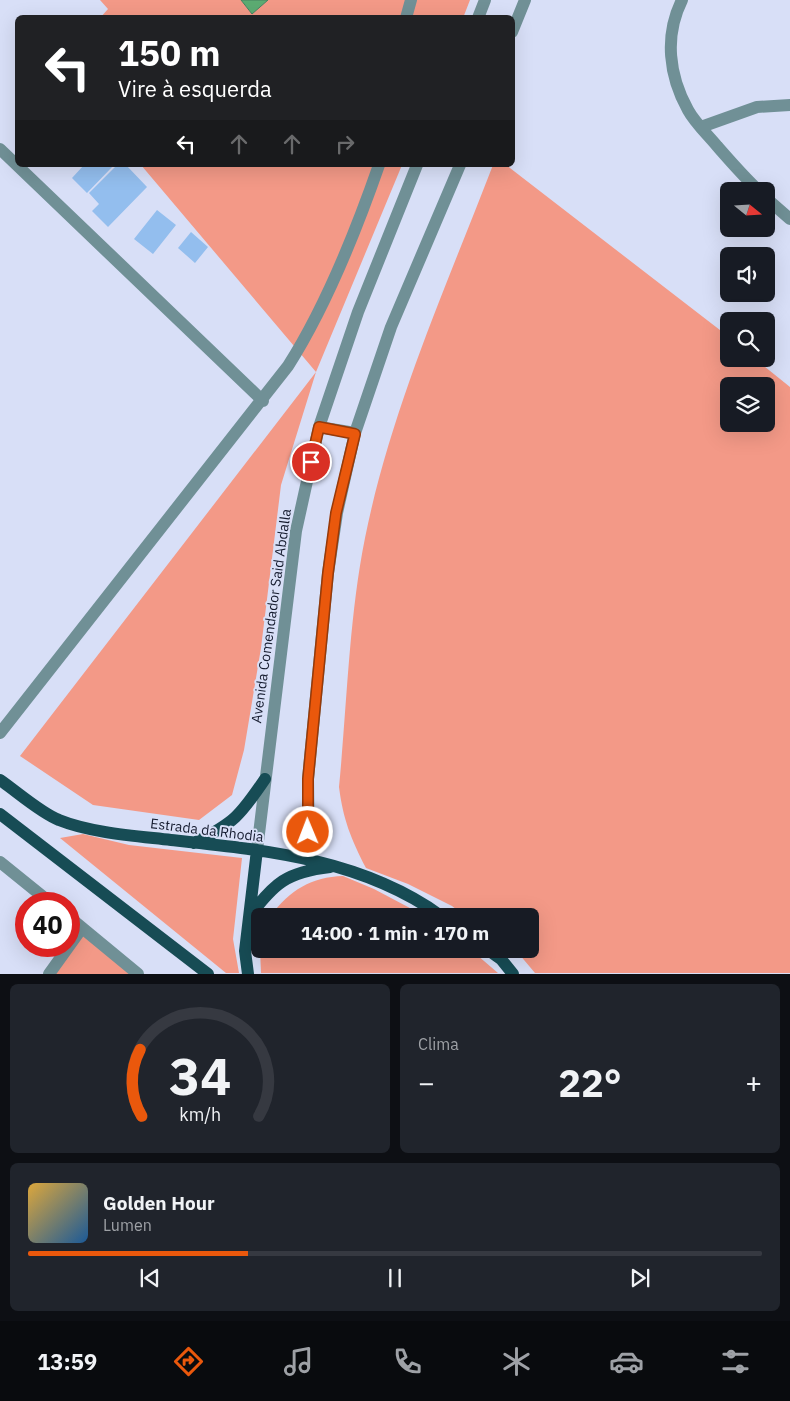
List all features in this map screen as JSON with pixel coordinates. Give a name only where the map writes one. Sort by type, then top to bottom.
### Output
[{"type":"main road","points":[[194,843],[231,822],[243,812],[265,779]]},
{"type":"main road","name":"Estrada da Rhodia","points":[[0,780],[58,820],[116,834],[257,850],[309,859],[337,866],[382,883],[427,908]]},
{"type":"main road","points":[[0,814],[208,974]]},
{"type":"main road","points":[[248,974],[245,952],[257,850]]},
{"type":"main road","points":[[248,918],[267,892],[285,879],[309,870],[337,866]]},
{"type":"main road","points":[[500,958],[513,974]]},
{"type":"street","points":[[407,15],[411,0]]},
{"type":"street","points":[[479,15],[485,0]]},
{"type":"street","points":[[515,25],[525,0]]},
{"type":"street","points":[[682,0],[675,14],[670,40],[671,64],[688,111],[749,182]]},
{"type":"street","points":[[701,127],[757,107],[790,105]]},
{"type":"street","points":[[0,149],[15,163]]},
{"type":"street","points":[[19,167],[263,401]]},
{"type":"street","points":[[0,733],[263,401],[310,331],[378,167]]},
{"type":"street","name":"Avenida Comendador Said Abdalla","points":[[257,850],[296,531],[319,427],[358,312],[417,167]]},
{"type":"street","points":[[309,859],[308,779],[328,573],[336,513],[355,434],[391,327],[459,167]]},
{"type":"street","points":[[775,206],[790,219]]},
{"type":"street","points":[[319,427],[355,434]]},
{"type":"street","points":[[0,862],[37,892]]},
{"type":"street","points":[[49,974],[82,928],[138,974]]},
{"type":"shaded area","points":[[100,0],[241,0],[252,14],[268,0],[470,0],[464,15],[103,15],[108,9]]},
{"type":"shaded area","points":[[241,0],[268,0],[252,14]]},
{"type":"shaded area","points":[[143,167],[401,167],[316,372]]},
{"type":"shaded area","points":[[492,167],[509,167],[720,330],[720,367],[765,367],[790,387],[790,973],[535,973],[522,958],[539,958],[539,908],[455,908],[408,884],[366,868],[345,819],[339,787],[355,599],[365,538],[376,490],[389,442],[421,349]]},
{"type":"shaded area","points":[[316,372],[281,485],[261,648],[244,750],[232,795],[199,820],[93,805],[20,756]]},
{"type":"shaded area","points":[[83,834],[129,845],[242,858],[233,939],[239,973],[226,973],[60,838]]},
{"type":"shaded area","points":[[343,876],[374,889],[410,908],[277,908],[285,899],[302,887],[311,882]]},
{"type":"shaded area","points":[[82,928],[138,974],[49,974],[61,957],[80,957],[80,931]]},
{"type":"shaded area","points":[[260,958],[480,958],[498,973],[261,973]]},
{"type":"building","points":[[82,167],[112,167],[87,193],[72,178]]},
{"type":"building","points":[[115,167],[128,167],[147,187],[108,227],[92,211],[99,204],[89,193]]},
{"type":"building","points":[[157,210],[176,225],[153,254],[134,239]]},
{"type":"building","points":[[191,232],[208,247],[195,263],[178,248]]},
{"type":"route","points":[[308,832],[308,779],[328,573],[336,513],[355,434],[319,427],[311,462]]}]
